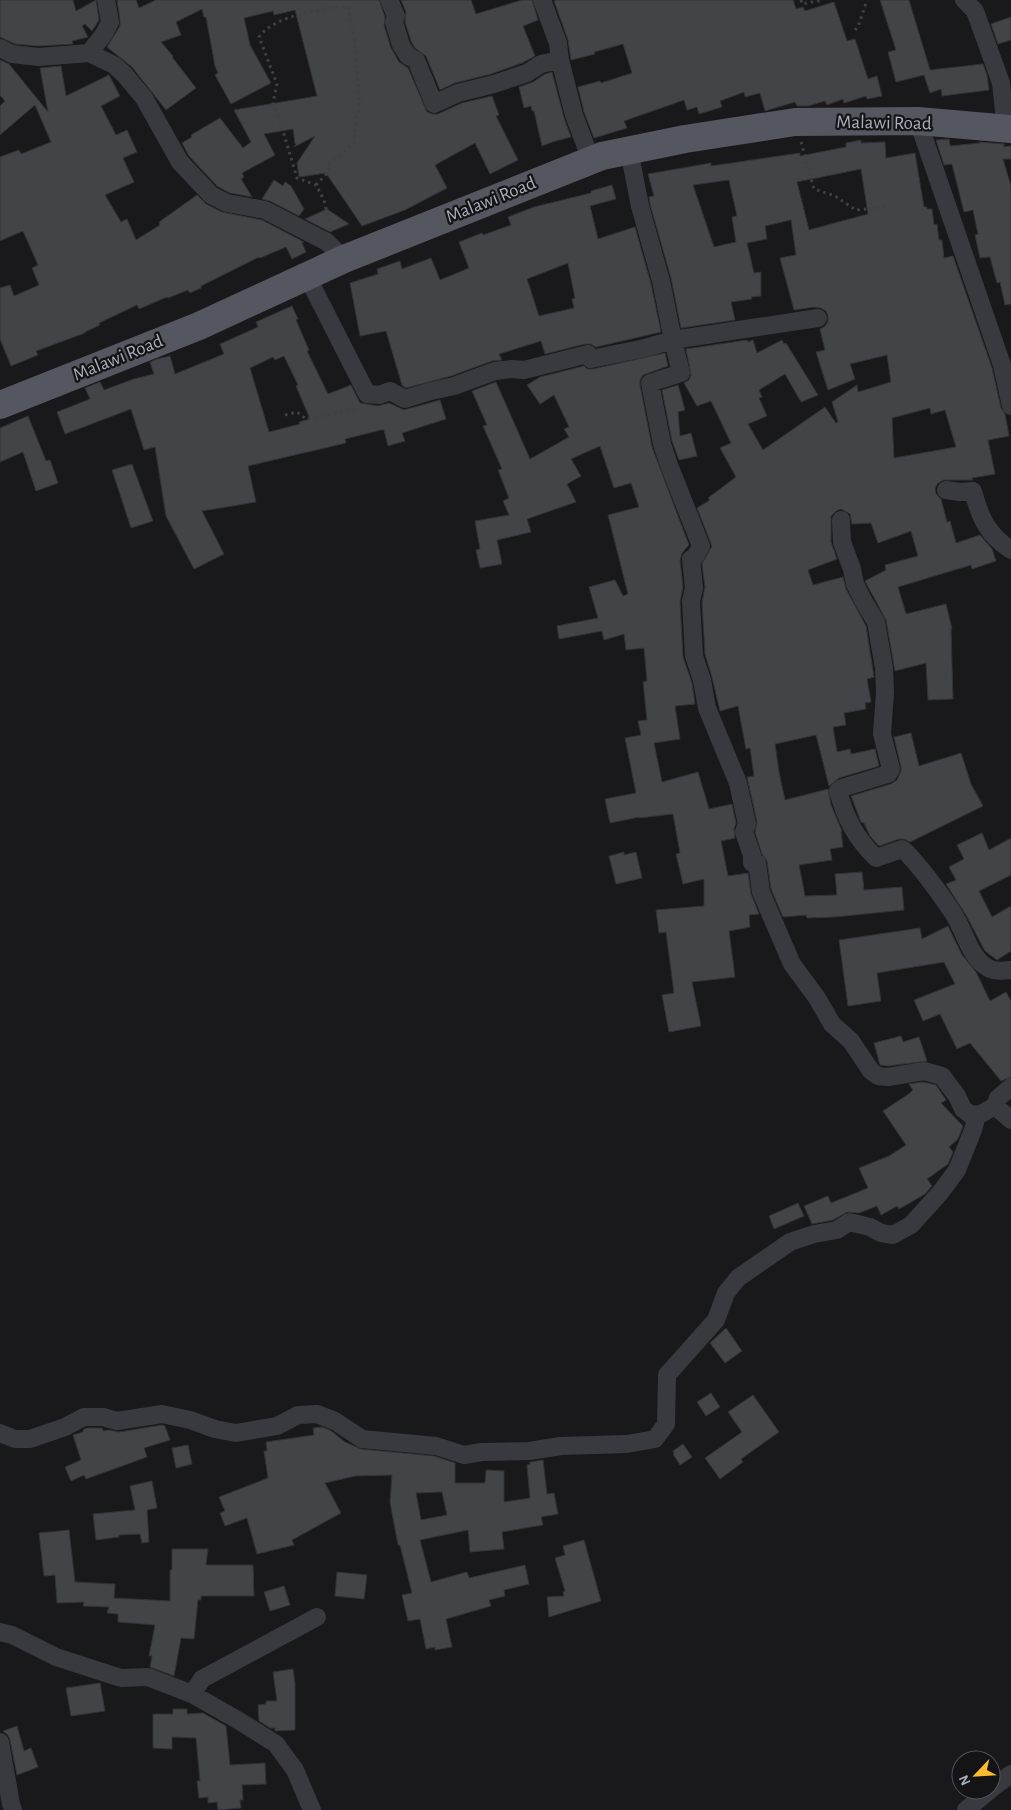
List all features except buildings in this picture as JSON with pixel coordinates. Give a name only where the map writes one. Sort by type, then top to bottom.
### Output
[{"type":"main road","name":"Malawi Road","points":[[0,405],[199,326],[307,276],[335,251],[602,156],[685,139],[796,122],[918,121],[1008,129]]},
{"type":"street","points":[[88,53],[104,34],[110,22],[106,0]]},
{"type":"street","points":[[389,0],[396,16],[394,22],[402,45],[408,56],[416,60],[434,104],[458,94],[527,72],[541,64],[560,60]]},
{"type":"street","points":[[542,0],[558,43],[560,60],[574,115],[591,160]]},
{"type":"street","points":[[964,0],[975,11],[1001,83],[1008,129]]},
{"type":"street","points":[[0,48],[12,54],[39,57],[88,53],[114,65],[144,98],[180,162],[211,195],[227,203],[265,210],[335,251]]},
{"type":"street","points":[[918,121],[1002,365],[1011,406]]},
{"type":"street","points":[[629,150],[640,206],[661,281],[681,373],[650,383],[667,458],[692,527],[701,546],[695,557],[691,560],[694,588],[692,600],[694,656],[702,680],[707,708],[738,783],[747,824],[744,832],[752,855],[752,863],[757,863],[761,892],[768,912],[792,964],[817,998],[832,1024],[850,1041],[871,1071],[878,1076],[888,1077],[924,1071],[942,1076],[957,1096],[963,1109],[971,1115],[977,1115],[995,1106],[998,1098],[1011,1087]]},
{"type":"street","points":[[307,276],[367,394],[379,395],[390,391],[404,399],[454,386],[495,371],[524,370],[588,354],[591,359],[673,340],[818,318]]},
{"type":"street","points":[[946,490],[973,492],[984,524],[1000,543],[1011,550]]},
{"type":"street","points":[[841,520],[842,542],[852,569],[855,584],[876,622],[885,692],[882,734],[891,769],[888,774],[842,788],[838,791],[848,822],[863,844],[876,858],[902,849],[906,852],[934,885],[954,914],[975,955],[989,968],[1001,971],[1011,970]]},
{"type":"street","points":[[995,1106],[1011,1120]]},
{"type":"street","points":[[0,1433],[15,1439],[30,1440],[65,1427],[84,1417],[103,1417],[117,1421],[162,1414],[236,1433],[277,1426],[298,1415],[317,1414],[335,1421],[362,1439],[436,1446],[464,1455],[482,1452],[529,1451],[561,1446],[627,1444],[655,1439],[666,1424],[667,1375],[716,1320],[726,1293],[738,1278],[790,1242],[814,1234],[837,1230],[849,1222],[893,1235],[911,1225],[940,1193],[957,1170],[977,1115]]},
{"type":"street","points":[[192,1694],[202,1679],[317,1618]]},
{"type":"street","points":[[0,1632],[12,1635],[56,1657],[121,1678],[148,1677],[192,1694],[276,1744],[295,1770],[312,1810]]},
{"type":"street","points":[[0,1742],[13,1810]]},
{"type":"street","points":[[1001,1782],[1011,1774]]},
{"type":"street","points":[[966,1810],[978,1800]]},
{"type":"path","points":[[801,0],[802,4],[823,0]]},
{"type":"path","points":[[855,30],[858,27],[867,0]]},
{"type":"path","points":[[316,185],[329,172],[328,164],[354,142],[356,117],[360,107],[354,37],[348,6],[308,11],[264,30],[259,37],[277,84],[273,103],[297,178],[316,185],[324,200],[335,251]]},
{"type":"path","points":[[796,122],[814,189],[835,196],[856,210],[888,207]]},
{"type":"path","points":[[285,416],[296,412],[306,419],[369,405],[367,394]]}]
